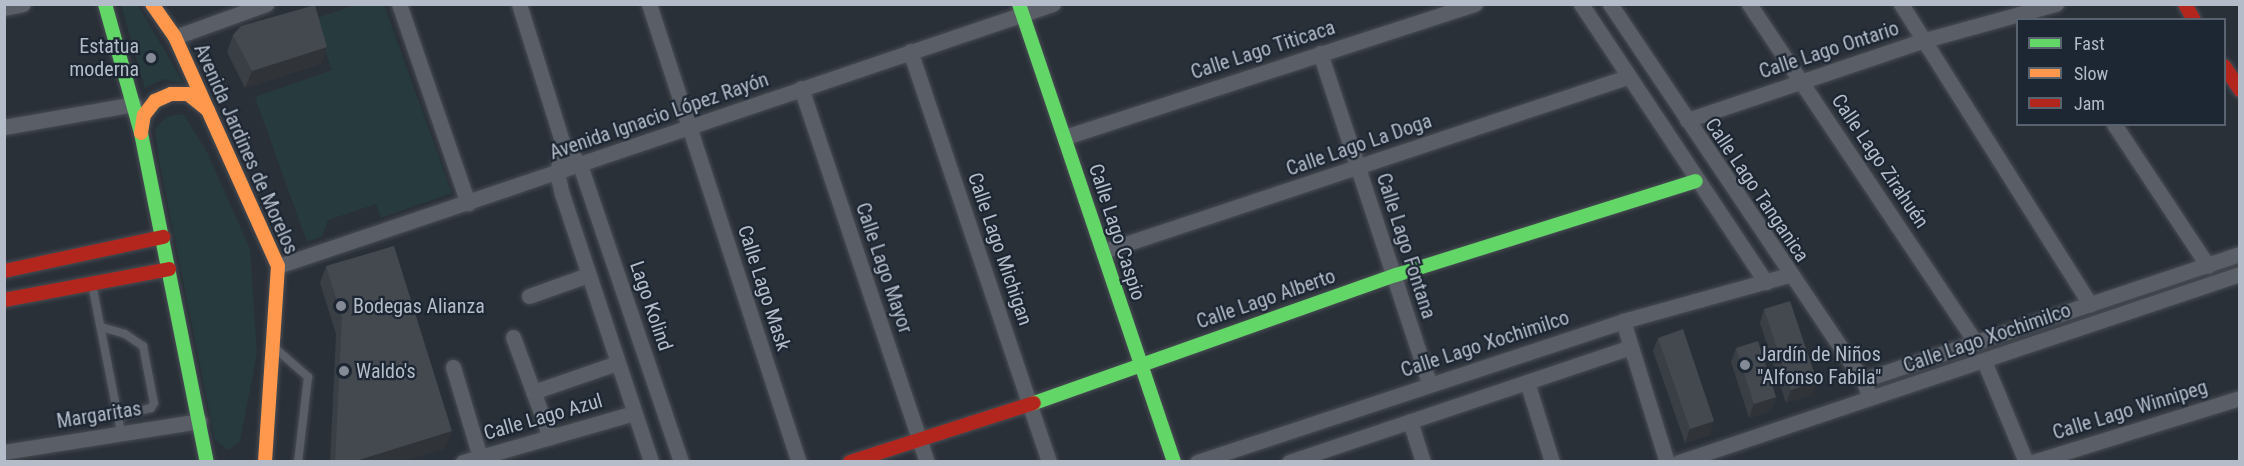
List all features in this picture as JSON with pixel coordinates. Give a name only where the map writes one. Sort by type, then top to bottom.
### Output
[{"type":"street","points":[[4,8],[23,4]]},
{"type":"street","points":[[105,4],[141,133],[170,269],[205,455],[221,462]]},
{"type":"street","name":"Avenida Jardines de Morelos","points":[[152,4],[175,37],[278,266],[266,457]]},
{"type":"street","points":[[175,37],[266,4]]},
{"type":"street","points":[[399,4],[468,203]]},
{"type":"street","points":[[519,4],[563,144],[580,165]]},
{"type":"street","name":"Calle Lago Mask","points":[[649,4],[799,462]]},
{"type":"street","name":"Avenida Ignacio López Rayón","points":[[278,266],[557,173],[910,51],[1021,10],[1053,4]]},
{"type":"street","name":"Calle Lago Titicaca","points":[[1065,138],[1475,4]]},
{"type":"street","points":[[1581,4],[1696,182],[1766,282]]},
{"type":"street","name":"Calle Lago Tanganica","points":[[1610,4],[1789,275],[1863,380],[1870,397]]},
{"type":"street","name":"Calle Lago Zirahuén","points":[[1749,4],[1975,341]]},
{"type":"street","points":[[1901,4],[2090,304]]},
{"type":"street","name":"Calle Lago Ontario","points":[[1687,120],[1925,40],[2040,11],[2056,4]]},
{"type":"street","points":[[2184,4],[2193,18]]},
{"type":"street","name":"Calle Lago Caspio","points":[[1021,10],[1174,462]]},
{"type":"street","points":[[1611,51],[1634,40]]},
{"type":"street","name":"Calle Lago Michigan","points":[[910,51],[1049,462]]},
{"type":"street","name":"Calle Lago Fontana","points":[[1320,53],[1396,275],[1429,383]]},
{"type":"street","points":[[2226,69],[2240,90]]},
{"type":"street","name":"Calle Lago La Doga","points":[[1104,251],[1358,168],[1627,76]]},
{"type":"street","name":"Calle Lago Mayor","points":[[801,88],[927,462]]},
{"type":"street","points":[[141,133],[144,115],[155,101],[171,94],[188,94],[202,103],[213,118]]},
{"type":"street","points":[[4,127],[134,104]]},
{"type":"street","points":[[2115,126],[2208,266]]},
{"type":"street","points":[[563,144],[557,173],[588,275],[651,462]]},
{"type":"street","name":"Lago Kolind","points":[[580,165],[679,461]]},
{"type":"street","name":"Calle Lago Alberto","points":[[850,462],[1030,404],[1396,275],[1696,182]]},
{"type":"street","points":[[4,271],[163,237]]},
{"type":"street","name":"Calle Lago Xochimilco","points":[[1863,380],[2240,254]]},
{"type":"street","points":[[4,300],[170,269]]},
{"type":"street","name":"Calle Lago Xochimilco","points":[[1686,460],[2240,274]]},
{"type":"street","points":[[529,296],[588,275]]},
{"type":"street","name":"Calle Lago Xochimilco","points":[[1197,462],[1429,383],[1623,321],[1789,275]]},
{"type":"street","points":[[1623,321],[1667,462]]},
{"type":"street","points":[[513,337],[550,437]]},
{"type":"street","points":[[1291,430],[1298,460],[1631,347]]},
{"type":"street","points":[[1984,361],[2026,462]]},
{"type":"street","points":[[533,392],[617,363]]},
{"type":"street","points":[[453,367],[480,457]]},
{"type":"street","points":[[1527,382],[1552,462]]},
{"type":"street","name":"Calle Lago Winnipeg","points":[[2033,462],[2240,398]]},
{"type":"street","name":"Calle Lago Azul","points":[[463,462],[634,413]]},
{"type":"street","name":"Margaritas","points":[[4,452],[34,454],[121,432],[200,421]]},
{"type":"street","points":[[1410,421],[1423,462]]},
{"type":"street","points":[[253,462],[266,457]]},
{"type":"lane","points":[[92,284],[121,432]]},
{"type":"lane","points":[[100,327],[125,334],[142,345],[150,380],[154,403],[151,408],[119,416]]},
{"type":"lane","points":[[273,346],[309,377],[298,462]]},
{"type":"green space","points":[[121,5],[138,5],[184,84],[163,79],[145,88]]},
{"type":"green space","points":[[355,5],[384,5],[452,193],[381,218],[376,204],[328,220],[322,237],[307,242],[255,97],[332,70],[314,19]]},
{"type":"green space","points":[[183,114],[206,150],[250,249],[257,353],[240,441],[229,450],[215,440],[158,155],[155,129],[167,117]]},
{"type":"building","points":[[315,5],[327,47],[252,71],[233,35],[241,26]]},
{"type":"building","points":[[394,246],[452,431],[352,462],[335,462],[342,317],[326,266]]},
{"type":"building","points":[[1790,301],[1817,381],[1791,390],[1764,309]]},
{"type":"building","points":[[1683,329],[1714,421],[1690,429],[1658,338]]},
{"type":"building","points":[[1758,341],[1776,397],[1754,404],[1736,348]]},
{"type":"traffic: fast","points":[[105,4],[141,133],[207,462]]},
{"type":"traffic: fast","points":[[1019,4],[1174,462]]},
{"type":"traffic: fast","points":[[1034,403],[1396,275],[1696,181]]},
{"type":"traffic: slow","points":[[152,4],[175,37],[278,266],[265,462]]},
{"type":"traffic: slow","points":[[141,133],[144,115],[155,101],[171,94],[188,94],[208,110]]},
{"type":"traffic: jam","points":[[2185,4],[2193,18]]},
{"type":"traffic: jam","points":[[2226,69],[2240,90]]},
{"type":"traffic: jam","points":[[4,271],[163,237]]},
{"type":"traffic: jam","points":[[4,300],[169,269]]},
{"type":"traffic: jam","points":[[850,462],[1034,403]]},
{"type":"place","name":"Estatua moderna","points":[[151,58]]},
{"type":"place","name":"Bodegas Alianza","points":[[341,306]]},
{"type":"place","name":"Jardín de Niños \"Alfonso Fabila\"","points":[[1745,365]]},
{"type":"place","name":"Waldo's","points":[[344,371]]}]
